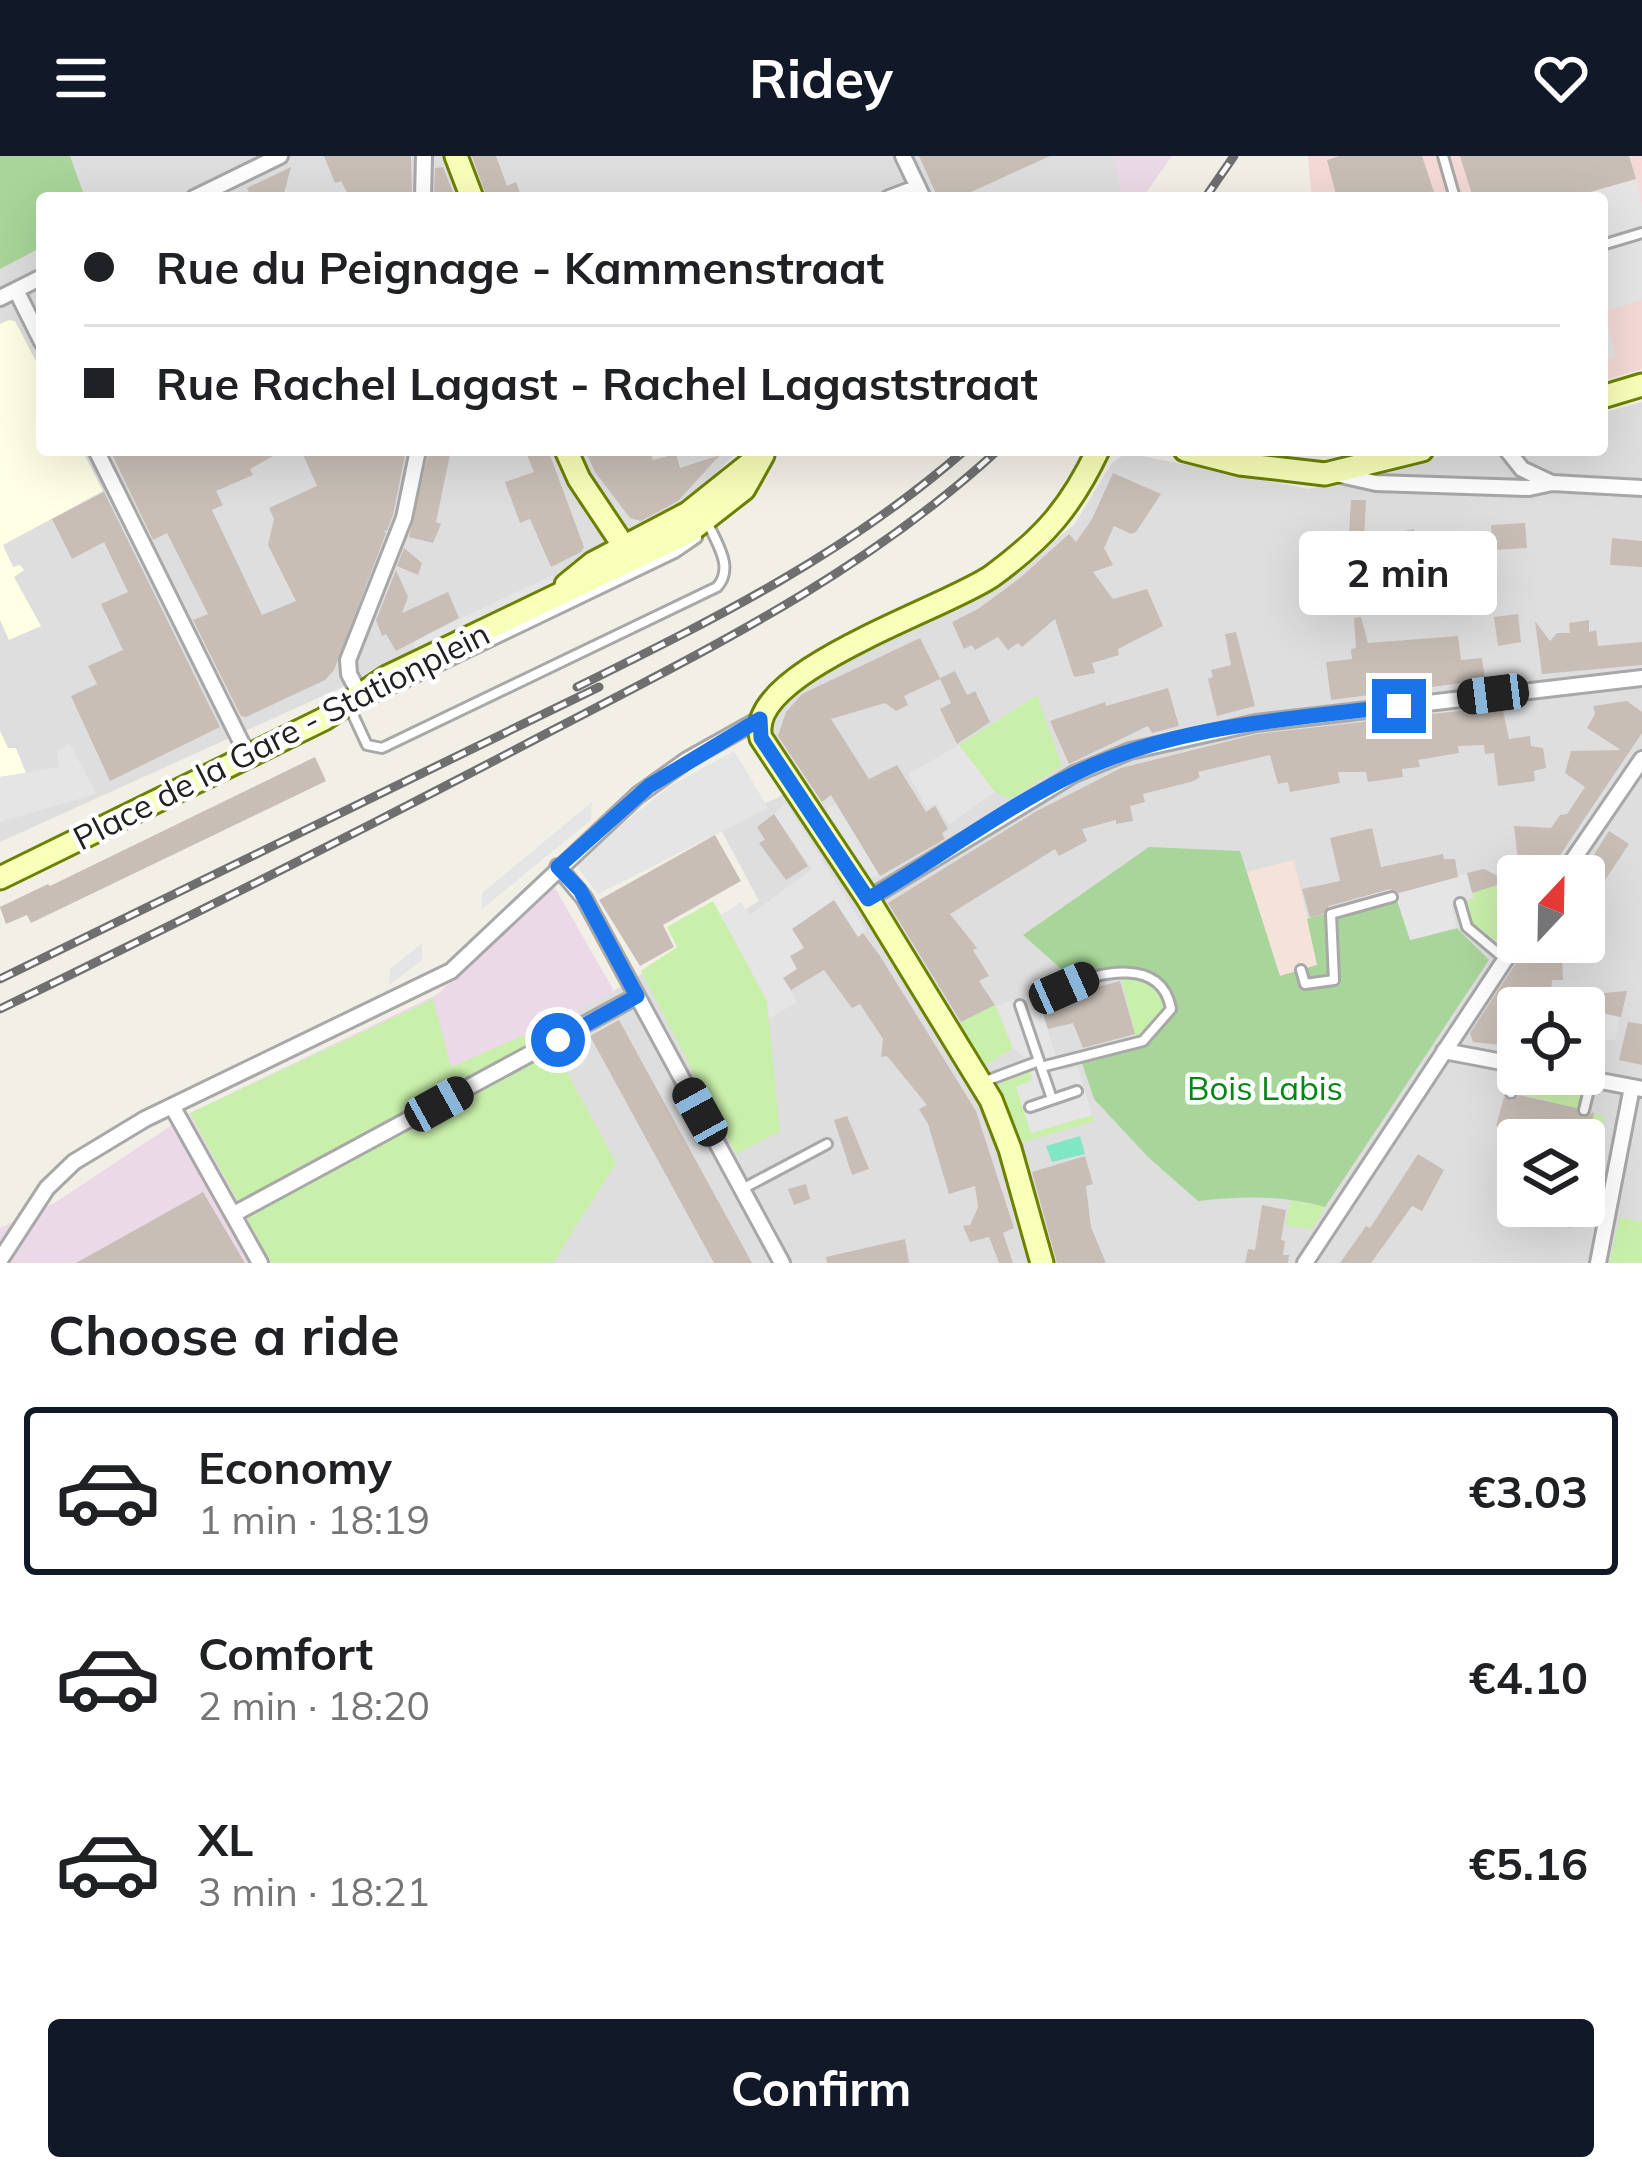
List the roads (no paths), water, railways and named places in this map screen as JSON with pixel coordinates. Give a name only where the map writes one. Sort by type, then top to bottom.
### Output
[{"type":"street","points":[[206,192],[280,156]]},
{"type":"street","points":[[423,192],[424,156]]},
{"type":"street","points":[[456,156],[470,192]]},
{"type":"street","points":[[903,156],[920,192]]},
{"type":"street","points":[[0,298],[36,280]]},
{"type":"street","points":[[16,290],[36,330]]},
{"type":"street","points":[[1608,392],[1642,385]]},
{"type":"street","points":[[99,456],[248,756]]},
{"type":"street","points":[[353,698],[348,660],[404,518],[417,456]]},
{"type":"street","points":[[568,456],[578,479],[632,559]]},
{"type":"street","name":"Place de la Gare - Stationplein","points":[[0,878],[324,719],[353,698],[561,590],[587,566],[632,559],[744,489],[763,456]]},
{"type":"street","points":[[0,1260],[59,1173],[172,1106],[451,971],[649,786],[760,719],[774,698],[806,671],[970,591],[1014,559],[1067,508],[1095,456]]},
{"type":"street","points":[[1209,456],[1376,483],[1642,488]]},
{"type":"street","points":[[1336,474],[1400,456]]},
{"type":"street","points":[[1512,456],[1522,470],[1552,483]]},
{"type":"street","points":[[868,899],[1074,774],[1130,752],[1256,722],[1642,678]]},
{"type":"street","points":[[760,719],[761,738],[982,1083],[1010,1149],[1042,1263]]},
{"type":"street","points":[[1576,855],[1642,758]]},
{"type":"street","points":[[558,867],[580,890],[782,1263]]},
{"type":"street","points":[[1305,1263],[1502,963]]},
{"type":"street","points":[[234,1214],[637,996]]},
{"type":"street","points":[[1444,1051],[1497,1061]]},
{"type":"street","points":[[1598,1263],[1637,1088],[1605,1082]]},
{"type":"street","points":[[172,1106],[260,1263]]},
{"type":"lane","points":[[1443,156],[1453,192]]},
{"type":"lane","points":[[1608,243],[1642,233]]},
{"type":"lane","points":[[632,559],[376,700],[353,698],[367,745],[382,748],[717,587],[726,568],[705,511]]},
{"type":"lane","points":[[1301,970],[1305,984],[1334,980],[1331,914],[1392,897]]},
{"type":"lane","points":[[1460,902],[1467,927],[1497,952]]},
{"type":"lane","points":[[982,1083],[1040,1064],[1143,1042],[1172,1009],[1168,992],[1151,976],[1138,973],[1086,977],[1064,988]]},
{"type":"lane","points":[[1020,1005],[1052,1099]]},
{"type":"lane","points":[[1030,1107],[1077,1091]]},
{"type":"lane","points":[[1584,1110],[1588,1095]]},
{"type":"lane","points":[[742,1189],[827,1144]]},
{"type":"railway","points":[[1209,192],[1234,156]]},
{"type":"railway","points":[[577,687],[730,609],[828,552],[958,456]]},
{"type":"railway","points":[[0,1009],[347,837],[728,638],[895,533],[991,456]]},
{"type":"railway","points":[[0,979],[599,687]]},
{"type":"park label","name":"Bois Labis","points":[[1265,1087]]}]
